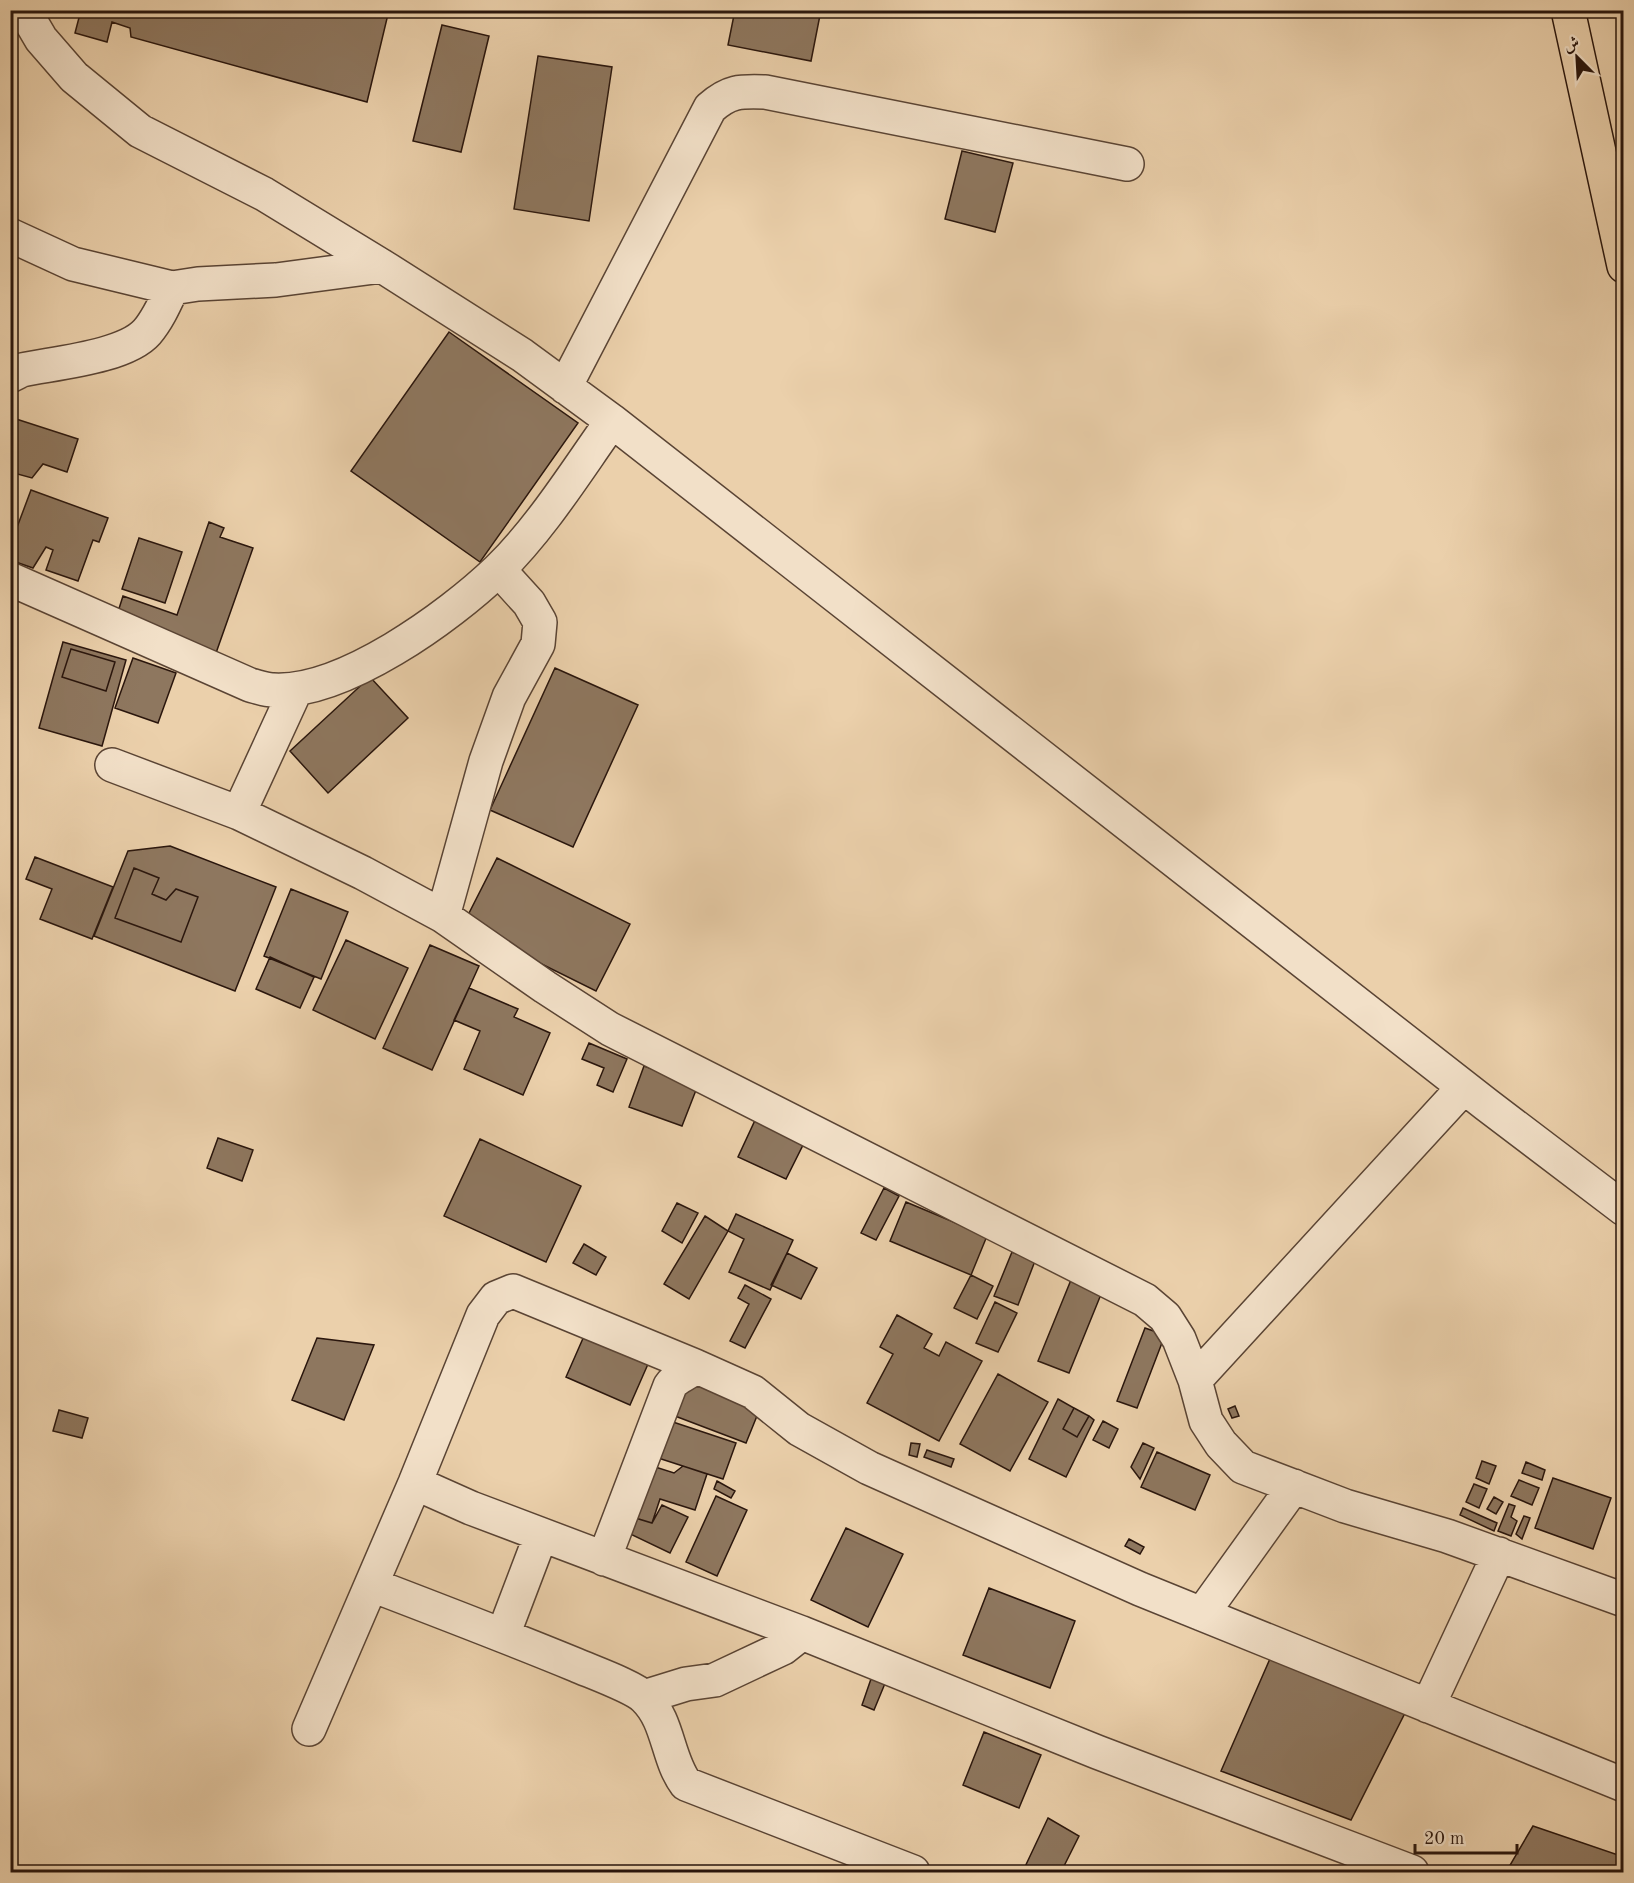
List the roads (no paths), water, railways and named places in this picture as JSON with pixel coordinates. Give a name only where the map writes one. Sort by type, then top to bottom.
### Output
[{"type":"main road","points":[[1568,10],[1623,266]]},
{"type":"street","points":[[24,10],[41,39],[74,77],[140,131],[264,194],[522,355],[612,421],[1623,1209]]},
{"type":"street","points":[[565,387],[710,108],[722,97],[741,91],[765,92],[1127,164]]},
{"type":"street","points":[[10,235],[73,264],[172,288],[198,284],[276,280],[382,266]]},
{"type":"street","points":[[10,376],[22,370],[113,352],[130,345],[145,334],[157,319],[172,288]]},
{"type":"street","points":[[10,579],[250,685],[272,690],[296,689],[324,683],[360,668],[404,643],[444,615],[499,570],[535,528],[612,421]]},
{"type":"street","points":[[442,916],[486,760],[509,697],[538,644],[540,622],[529,603],[499,570]]},
{"type":"street","points":[[239,813],[296,689]]},
{"type":"street","points":[[112,765],[239,813],[363,873],[442,916],[610,1029],[1145,1300],[1166,1317],[1179,1339],[1195,1380],[1206,1420],[1221,1444],[1243,1467],[1345,1506],[1394,1519],[1499,1554],[1623,1600]]},
{"type":"street","points":[[1195,1380],[1464,1087]]},
{"type":"street","points":[[309,1729],[415,1483],[483,1315],[496,1298],[513,1292],[753,1392],[799,1429],[869,1468],[1140,1589],[1623,1785]]},
{"type":"street","points":[[604,1559],[670,1386],[674,1380],[691,1371],[695,1366]]},
{"type":"street","points":[[415,1483],[471,1509],[802,1633],[1097,1752],[1412,1872]]},
{"type":"street","points":[[1202,1614],[1294,1486]]},
{"type":"street","points":[[503,1635],[541,1535]]},
{"type":"street","points":[[1428,1706],[1499,1554]]},
{"type":"street","points":[[372,1585],[503,1635],[606,1678],[644,1697],[660,1720],[680,1776],[686,1784],[913,1872]]},
{"type":"street","points":[[644,1697],[686,1684],[715,1680],[783,1648],[802,1633]]}]
